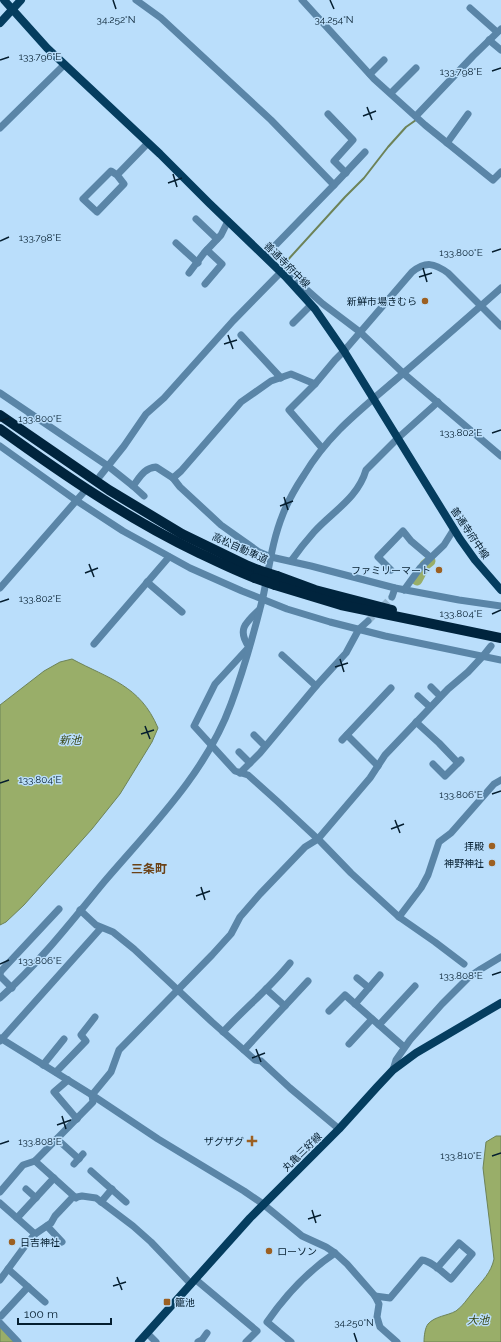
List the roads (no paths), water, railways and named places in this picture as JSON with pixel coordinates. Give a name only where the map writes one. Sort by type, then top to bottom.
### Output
[{"type":"highway","name":"高松自動車道","points":[[0,415],[109,490],[182,534],[248,566],[257,574]]},
{"type":"highway","name":"高松自動車道","points":[[0,429],[80,485],[145,526],[238,572],[257,574],[341,606],[501,638]]},
{"type":"highway","name":"高松自動車道","points":[[276,581],[394,611],[501,631]]},
{"type":"main road","name":"善通寺府中線","points":[[4,0],[64,66],[148,143],[281,272],[312,305],[331,330],[454,529],[475,560],[501,590]]},
{"type":"main road","points":[[0,23],[21,0]]},
{"type":"main road","name":"丸亀三好線","points":[[139,1342],[263,1204],[339,1129],[394,1070],[416,1053],[501,1003]]},
{"type":"street","points":[[136,0],[161,18],[266,115],[334,185]]},
{"type":"street","points":[[302,0],[370,74],[447,144],[493,180],[501,172]]},
{"type":"street","points":[[416,116],[499,31],[470,8]]},
{"type":"street","points":[[489,40],[501,50]]},
{"type":"street","points":[[370,74],[384,60]]},
{"type":"street","points":[[0,128],[64,66]]},
{"type":"street","points":[[391,93],[416,68]]},
{"type":"street","points":[[328,114],[353,140],[334,161],[346,173]]},
{"type":"street","points":[[447,144],[468,114]]},
{"type":"street","points":[[116,175],[148,143]]},
{"type":"street","points":[[264,256],[365,152]]},
{"type":"street","points":[[111,171],[116,175],[124,184],[97,212],[83,198],[111,171]]},
{"type":"street","points":[[196,219],[217,239]]},
{"type":"street","points":[[189,273],[221,235],[228,221]]},
{"type":"street","points":[[176,243],[198,263]]},
{"type":"street","points":[[205,284],[222,264],[207,250]]},
{"type":"street","points":[[322,448],[289,410],[315,384],[412,272],[425,264],[432,264],[441,268],[448,273],[501,326]]},
{"type":"street","points":[[100,476],[124,446],[146,414],[164,398],[233,321],[281,272],[289,274],[323,304],[360,332],[403,373],[501,456]]},
{"type":"street","points":[[0,998],[28,971],[175,799],[212,745],[231,706],[259,610],[275,538],[283,513],[305,473],[322,448],[337,431],[362,408],[501,288]]},
{"type":"street","points":[[293,324],[312,305]]},
{"type":"street","points":[[241,335],[280,378]]},
{"type":"street","points":[[173,478],[181,471],[241,402],[271,381],[290,374],[315,384]]},
{"type":"street","points":[[0,393],[108,466],[144,496]]},
{"type":"street","points":[[291,561],[315,531],[343,505],[354,492],[366,470],[398,438],[438,402]]},
{"type":"street","points":[[22,422],[33,416]]},
{"type":"street","points":[[0,446],[77,501],[123,531],[190,568],[229,586],[303,614],[385,636],[501,660]]},
{"type":"street","points":[[133,486],[148,468],[156,467],[173,478],[180,487],[221,525],[259,552],[271,557],[404,590],[501,606]]},
{"type":"street","points":[[0,588],[83,493]]},
{"type":"street","points":[[404,590],[420,568],[444,545],[454,529]]},
{"type":"street","points":[[391,570],[378,557],[403,531],[430,557]]},
{"type":"street","points":[[94,644],[169,557]]},
{"type":"street","points":[[147,582],[182,612]]},
{"type":"street","points":[[392,597],[395,588]]},
{"type":"street","points":[[249,647],[243,635],[243,628],[248,620],[259,610]]},
{"type":"street","points":[[240,773],[266,746],[316,686],[346,653],[360,629],[368,621]]},
{"type":"street","points":[[0,1192],[23,1165],[35,1161],[93,1102],[92,1094],[110,1072],[119,1050],[178,991],[231,934],[240,917],[260,894],[305,847],[318,839],[370,778],[385,755],[440,696],[483,656],[491,646]]},
{"type":"street","points":[[249,647],[215,684],[194,726],[235,771],[248,775],[318,839],[351,873],[399,918],[430,938],[464,964]]},
{"type":"street","points":[[282,655],[316,686]]},
{"type":"street","points":[[431,687],[440,696]]},
{"type":"street","points":[[342,740],[392,688]]},
{"type":"street","points":[[418,696],[430,707]]},
{"type":"street","points":[[416,722],[460,762],[446,776],[433,764]]},
{"type":"street","points":[[347,734],[378,766]]},
{"type":"street","points":[[254,735],[266,746]]},
{"type":"street","points":[[240,752],[250,763]]},
{"type":"street","points":[[399,918],[421,888],[428,875],[439,842],[451,833],[501,780]]},
{"type":"street","points":[[12,988],[1,978],[1,971],[59,909]]},
{"type":"street","points":[[80,910],[96,925],[119,936],[223,1032],[255,1060],[261,1061],[290,1088],[339,1129]]},
{"type":"street","points":[[101,928],[1,1039],[92,1094],[158,1139],[263,1204],[302,1236],[326,1247],[334,1253],[348,1264],[375,1296],[379,1304],[377,1317],[380,1326],[397,1342]]},
{"type":"street","points":[[394,1070],[396,1060],[404,1047],[442,1004],[469,977],[501,957]]},
{"type":"street","points":[[223,1032],[239,1014],[266,989],[272,979],[290,963]]},
{"type":"street","points":[[355,1004],[380,975]]},
{"type":"street","points":[[357,978],[369,988]]},
{"type":"street","points":[[244,1050],[308,981]]},
{"type":"street","points":[[379,1025],[403,1003],[415,986]]},
{"type":"street","points":[[266,989],[285,1006]]},
{"type":"street","points":[[329,1011],[345,995],[404,1047]]},
{"type":"street","points":[[56,1072],[86,1041],[81,1035],[95,1017]]},
{"type":"street","points":[[349,1044],[372,1019]]},
{"type":"street","points":[[44,1065],[64,1039]]},
{"type":"street","points":[[68,1080],[54,1092],[77,1119]]},
{"type":"street","points":[[57,1139],[79,1159]]},
{"type":"street","points":[[35,1161],[76,1198]]},
{"type":"street","points":[[91,1171],[126,1202]]},
{"type":"street","points":[[17,1218],[54,1178]]},
{"type":"street","points":[[26,1189],[36,1198]]},
{"type":"street","points":[[101,1202],[112,1189]]},
{"type":"street","points":[[0,1280],[34,1234],[47,1226],[72,1198],[82,1196],[96,1198],[151,1242],[193,1282],[257,1331]]},
{"type":"street","points":[[0,1202],[34,1234]]},
{"type":"street","points":[[47,1226],[62,1242]]},
{"type":"street","points":[[375,1296],[390,1298],[422,1260],[426,1261],[451,1278],[472,1254],[459,1243],[437,1268]]},
{"type":"street","points":[[246,1342],[267,1322],[279,1305],[317,1265],[334,1253]]},
{"type":"street","points":[[8,1269],[45,1302]]},
{"type":"street","points":[[18,1342],[1,1319],[28,1287]]},
{"type":"street","points":[[267,1322],[291,1342]]},
{"type":"street","points":[[147,1333],[156,1342]]},
{"type":"street","points":[[198,1342],[202,1340],[207,1333]]},
{"type":"water","name":"新池","points":[[72,659],[111,678],[133,693],[151,714],[158,728],[152,742],[120,794],[92,829],[24,905],[6,922],[0,925],[0,705],[44,671],[60,662]]},
{"type":"water","name":"大池","points":[[496,1136],[501,1136],[501,1342],[424,1342],[428,1324],[434,1319],[456,1311],[463,1305],[486,1277],[493,1264],[494,1259],[483,1168],[486,1142]]},
{"type":"water","points":[[0,1326],[14,1342],[0,1342]]},
{"type":"waterway","points":[[288,271],[284,265],[285,263],[364,178],[406,127],[416,120]]},
{"type":"waterway","points":[[417,580],[425,565],[430,561]]},
{"type":"tunnel","points":[[368,621],[392,597]]},
{"type":"place","name":"新鮮市場きむら","points":[[425,301]]},
{"type":"place","name":"ファミリーマート","points":[[439,570]]},
{"type":"place","name":"拝殿","points":[[492,846]]},
{"type":"place","name":"神野神社","points":[[492,863]]},
{"type":"place","name":"ザグザグ","points":[[252,1141]]},
{"type":"place","name":"日吉神社","points":[[12,1242]]},
{"type":"place","name":"ローソン","points":[[269,1251]]},
{"type":"place","name":"籠池","points":[[167,1302]]},
{"type":"district","name":"三条町","points":[[149,869]]}]
